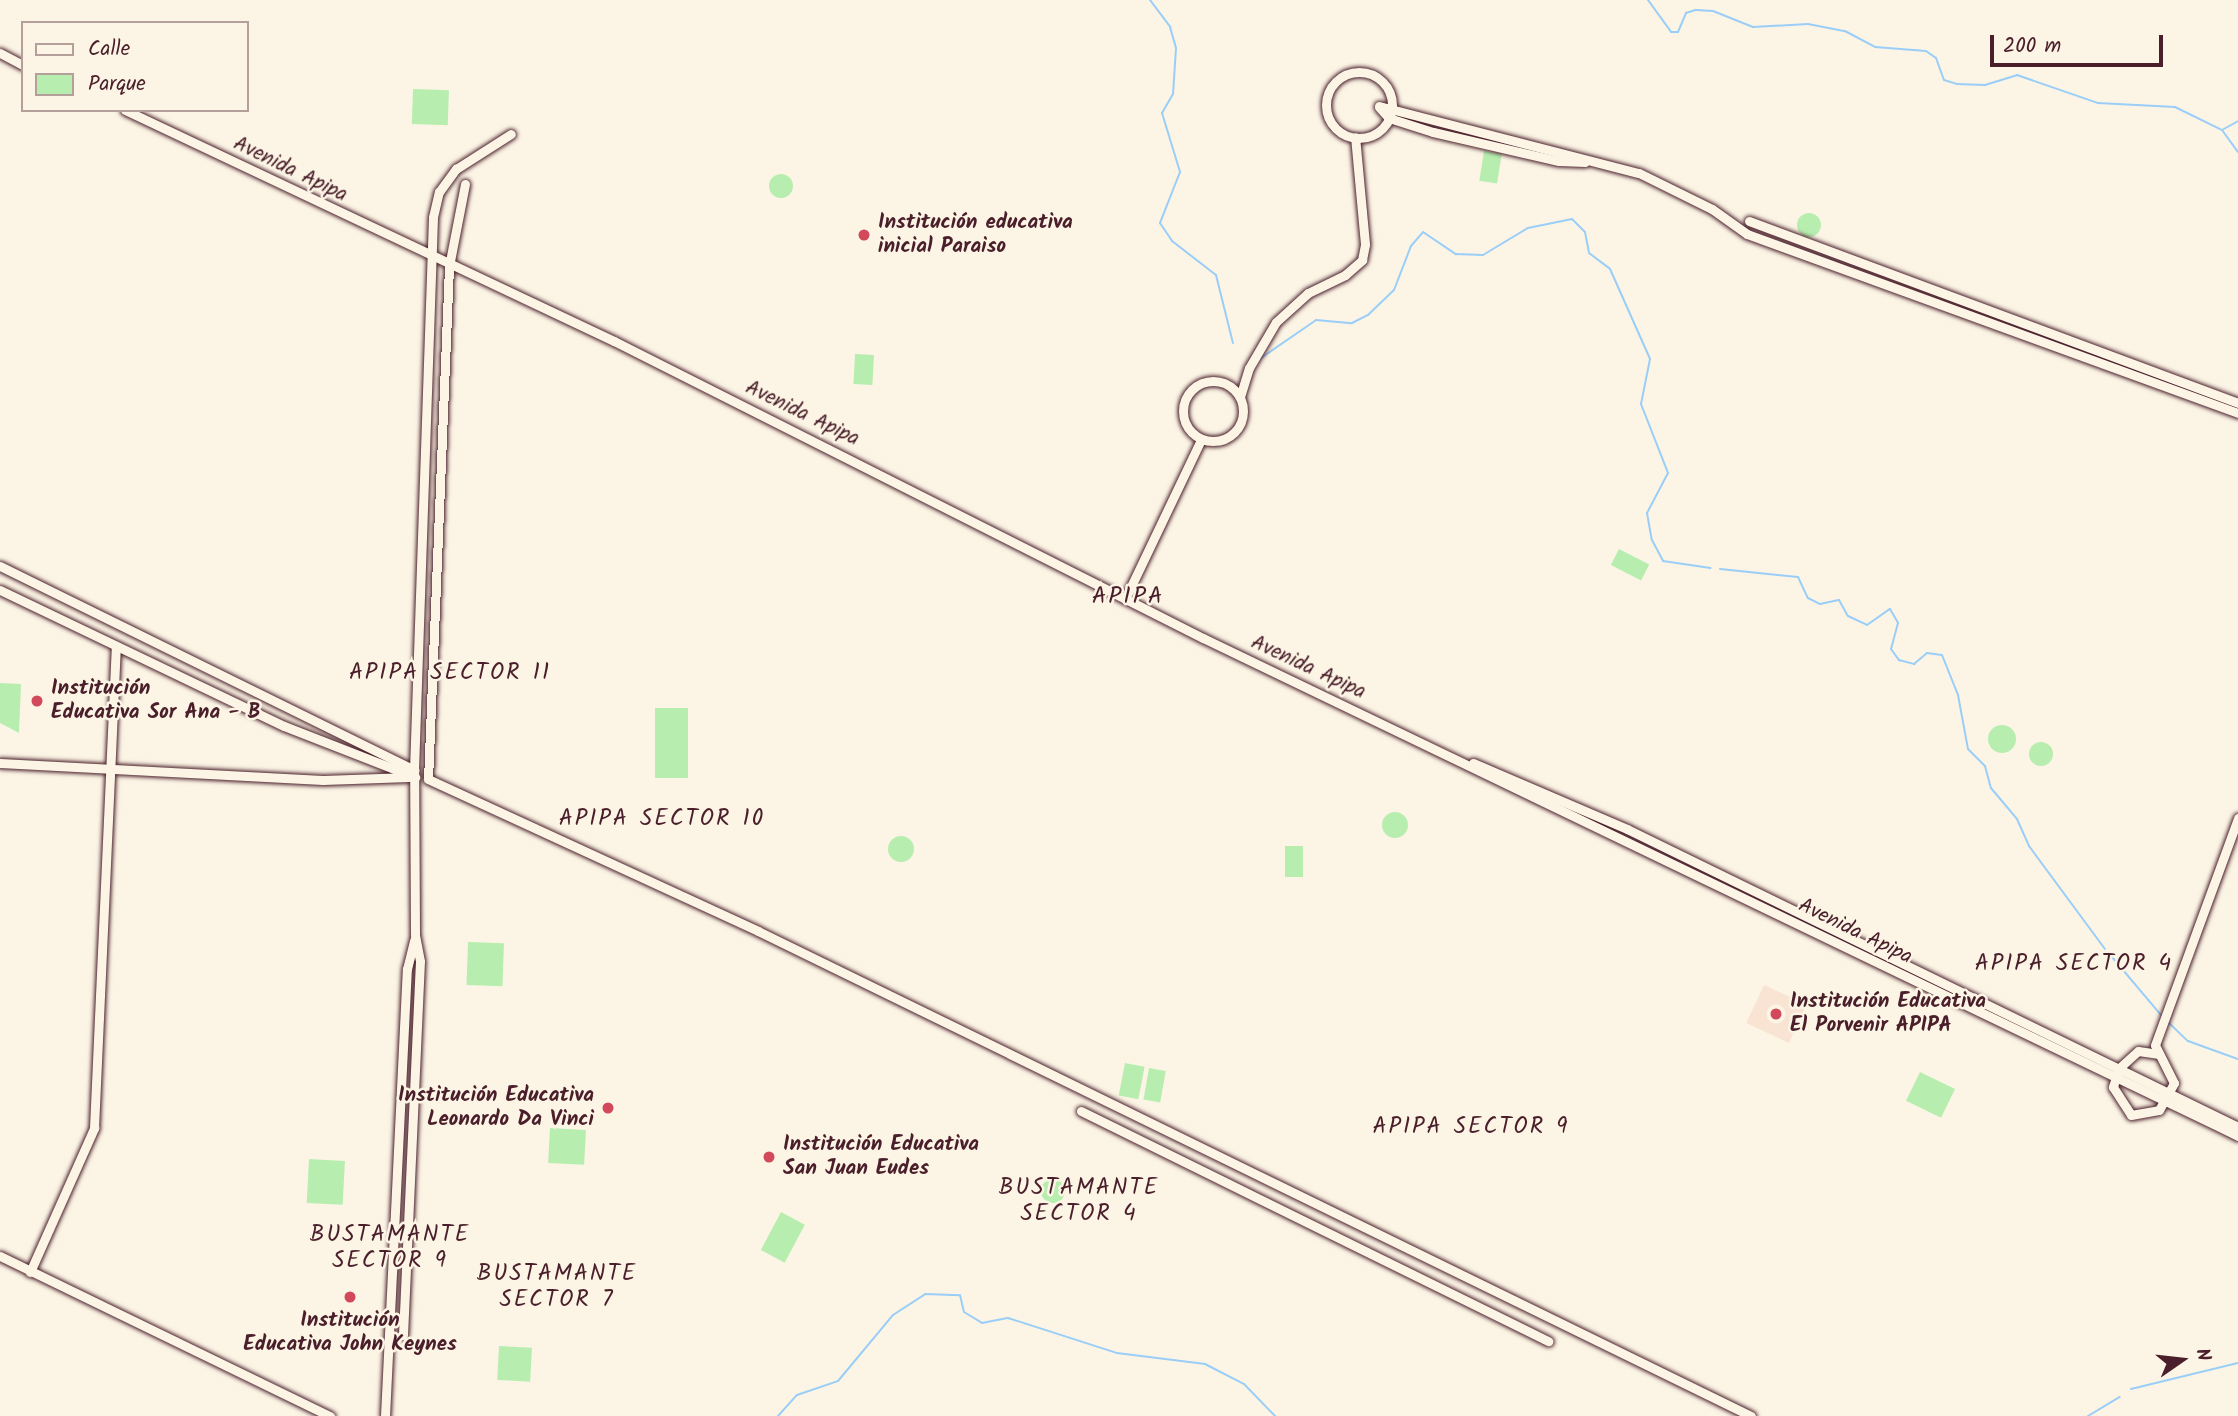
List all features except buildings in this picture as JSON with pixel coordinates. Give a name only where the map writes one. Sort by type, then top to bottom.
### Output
[{"type":"street","points":[[0,53],[21,64]]},
{"type":"street","points":[[1359,74],[1382,77],[1390,114],[1373,136],[1354,137],[1329,118],[1327,96],[1336,79],[1359,74]]},
{"type":"street","name":"Avenida Apipa","points":[[129,112],[877,470],[1125,598],[1458,760],[1514,776],[1628,829],[2117,1072],[2238,1127]]},
{"type":"street","points":[[1390,114],[1559,162],[1587,162],[1639,173],[1712,209],[1759,239],[2238,413]]},
{"type":"street","points":[[403,1335],[421,961],[415,935],[414,774],[433,217],[447,180],[482,148],[511,134]]},
{"type":"street","points":[[1201,440],[1234,432],[1240,397],[1249,368],[1276,323],[1308,293],[1345,275],[1362,260],[1365,244],[1354,137]]},
{"type":"street","points":[[465,184],[449,265],[428,779],[758,931],[1751,1416]]},
{"type":"street","points":[[1749,221],[2238,403]]},
{"type":"street","points":[[1201,440],[1185,424],[1188,396],[1218,378],[1232,384],[1240,397]]},
{"type":"street","points":[[1125,598],[1201,440]]},
{"type":"street","points":[[0,566],[414,774]]},
{"type":"street","points":[[0,590],[284,726],[414,774]]},
{"type":"street","points":[[30,1272],[94,1128],[108,769],[116,647]]},
{"type":"street","points":[[0,763],[323,780],[414,774]]},
{"type":"street","points":[[2159,1054],[2138,1051],[2117,1072],[2116,1099],[2131,1115],[2150,1115],[2168,1096],[2171,1072],[2155,1045],[2238,818]]},
{"type":"street","points":[[385,1416],[407,969],[415,935]]},
{"type":"street","name":"Avenida Apipa","points":[[2168,1096],[2238,1136]]},
{"type":"street","points":[[1081,1111],[1548,1341]]},
{"type":"street","points":[[0,1256],[330,1416]]},
{"type":"shaded area","name":"Institución Educativa El Porvenir APIPA","points":[[1764,985],[1807,1005],[1789,1043],[1746,1023]]},
{"type":"green space","points":[[413,89],[449,90],[448,125],[412,124]]},
{"type":"green space","points":[[1484,151],[1502,154],[1497,183],[1479,181]]},
{"type":"green space","points":[[781,174],[790,177],[793,186],[790,195],[781,198],[772,195],[769,186],[772,177]]},
{"type":"green space","points":[[1809,213],[1818,216],[1821,225],[1818,234],[1809,237],[1800,234],[1797,225],[1800,216]]},
{"type":"green space","points":[[855,354],[874,355],[872,385],[853,384]]},
{"type":"green space","points":[[1619,549],[1649,564],[1641,580],[1611,565]]},
{"type":"green space","points":[[0,683],[21,684],[19,733],[0,723]]},
{"type":"green space","points":[[655,708],[688,708],[688,778],[655,778]]},
{"type":"green space","points":[[2002,725],[2012,729],[2016,739],[2012,749],[2002,753],[1992,749],[1988,739],[1992,729]]},
{"type":"green space","points":[[2041,742],[2049,746],[2053,754],[2049,762],[2041,766],[2033,762],[2029,754],[2033,746]]},
{"type":"green space","points":[[1395,812],[1404,816],[1408,825],[1404,834],[1395,838],[1386,834],[1382,825],[1386,816]]},
{"type":"green space","points":[[901,836],[910,840],[914,849],[910,858],[901,862],[892,858],[888,849],[892,840]]},
{"type":"green space","points":[[1285,846],[1303,846],[1303,877],[1285,877]]},
{"type":"green space","points":[[468,942],[504,943],[502,986],[466,985]]},
{"type":"green space","points":[[1125,1063],[1145,1067],[1138,1099],[1119,1095]]},
{"type":"green space","points":[[1149,1068],[1166,1071],[1160,1102],[1143,1100]]},
{"type":"green space","points":[[1920,1072],[1955,1089],[1941,1118],[1906,1101]]},
{"type":"green space","points":[[550,1128],[586,1130],[584,1165],[548,1163]]},
{"type":"green space","points":[[309,1159],[345,1161],[343,1205],[307,1203]]},
{"type":"green space","points":[[1053,1179],[1062,1182],[1065,1191],[1062,1200],[1053,1203],[1044,1200],[1041,1191],[1044,1182]]},
{"type":"green space","points":[[781,1212],[805,1225],[785,1263],[761,1250]]},
{"type":"green space","points":[[499,1346],[532,1348],[530,1382],[497,1380]]},
{"type":"waterway","points":[[1150,0],[1170,27],[1176,48],[1173,94],[1162,113],[1180,172],[1160,223],[1172,241],[1216,275],[1233,343]]},
{"type":"waterway","points":[[1648,0],[1671,32],[1678,32],[1686,13],[1696,10],[1713,11],[1753,27],[1808,24],[1845,31],[1875,47],[1926,51],[1936,58],[1944,80],[1957,84],[1985,85],[2017,75],[2098,103],[2175,107],[2222,130],[2238,121]]},
{"type":"waterway","points":[[2222,130],[2238,152]]},
{"type":"waterway","points":[[1261,358],[1316,320],[1352,323],[1368,315],[1394,290],[1411,246],[1423,232],[1456,254],[1483,255],[1528,228],[1572,219],[1585,232],[1589,253],[1610,269],[1650,359],[1641,404],[1668,473],[1647,513],[1652,540],[1663,561],[1710,568]]},
{"type":"waterway","points":[[1720,569],[1798,577],[1808,598],[1820,604],[1839,600],[1848,616],[1867,625],[1890,609],[1898,623],[1891,649],[1899,660],[1914,664],[1927,653],[1942,655],[1958,695],[1968,749],[1985,766],[1991,788],[2017,819],[2029,846],[2105,949]]},
{"type":"waterway","points":[[2112,957],[2161,1015]]},
{"type":"waterway","points":[[2167,1021],[2188,1041],[2238,1059]]},
{"type":"waterway","points":[[778,1416],[797,1395],[838,1381],[893,1315],[925,1294],[960,1295],[964,1312],[982,1323],[1008,1318],[1117,1353],[1205,1364],[1244,1384],[1275,1416]]},
{"type":"waterway","points":[[2131,1389],[2238,1363]]},
{"type":"waterway","points":[[2088,1416],[2120,1397]]},
{"type":"place","name":"Institución educativa inicial Paraiso","points":[[864,235]]},
{"type":"place","name":"Institución Educativa Sor Ana - B","points":[[37,701]]},
{"type":"place","name":"Institución Educativa El Porvenir APIPA","points":[[1776,1014]]},
{"type":"place","name":"Institución Educativa Leonardo Da Vinci","points":[[608,1108]]},
{"type":"place","name":"Institución Educativa San Juan Eudes","points":[[769,1157]]},
{"type":"place","name":"Institución Educativa John Keynes","points":[[350,1297]]},
{"type":"district","name":"APIPA","points":[[1128,597]]},
{"type":"district","name":"APIPA SECTOR 11","points":[[450,673]]},
{"type":"district","name":"APIPA SECTOR 10","points":[[662,819]]},
{"type":"district","name":"APIPA SECTOR 4","points":[[2074,964]]},
{"type":"district","name":"APIPA SECTOR 9","points":[[1471,1127]]},
{"type":"district","name":"BUSTAMANTE SECTOR 4","points":[[1079,1201]]},
{"type":"district","name":"BUSTAMANTE SECTOR 9","points":[[390,1248]]},
{"type":"district","name":"BUSTAMANTE SECTOR 7","points":[[557,1287]]}]
